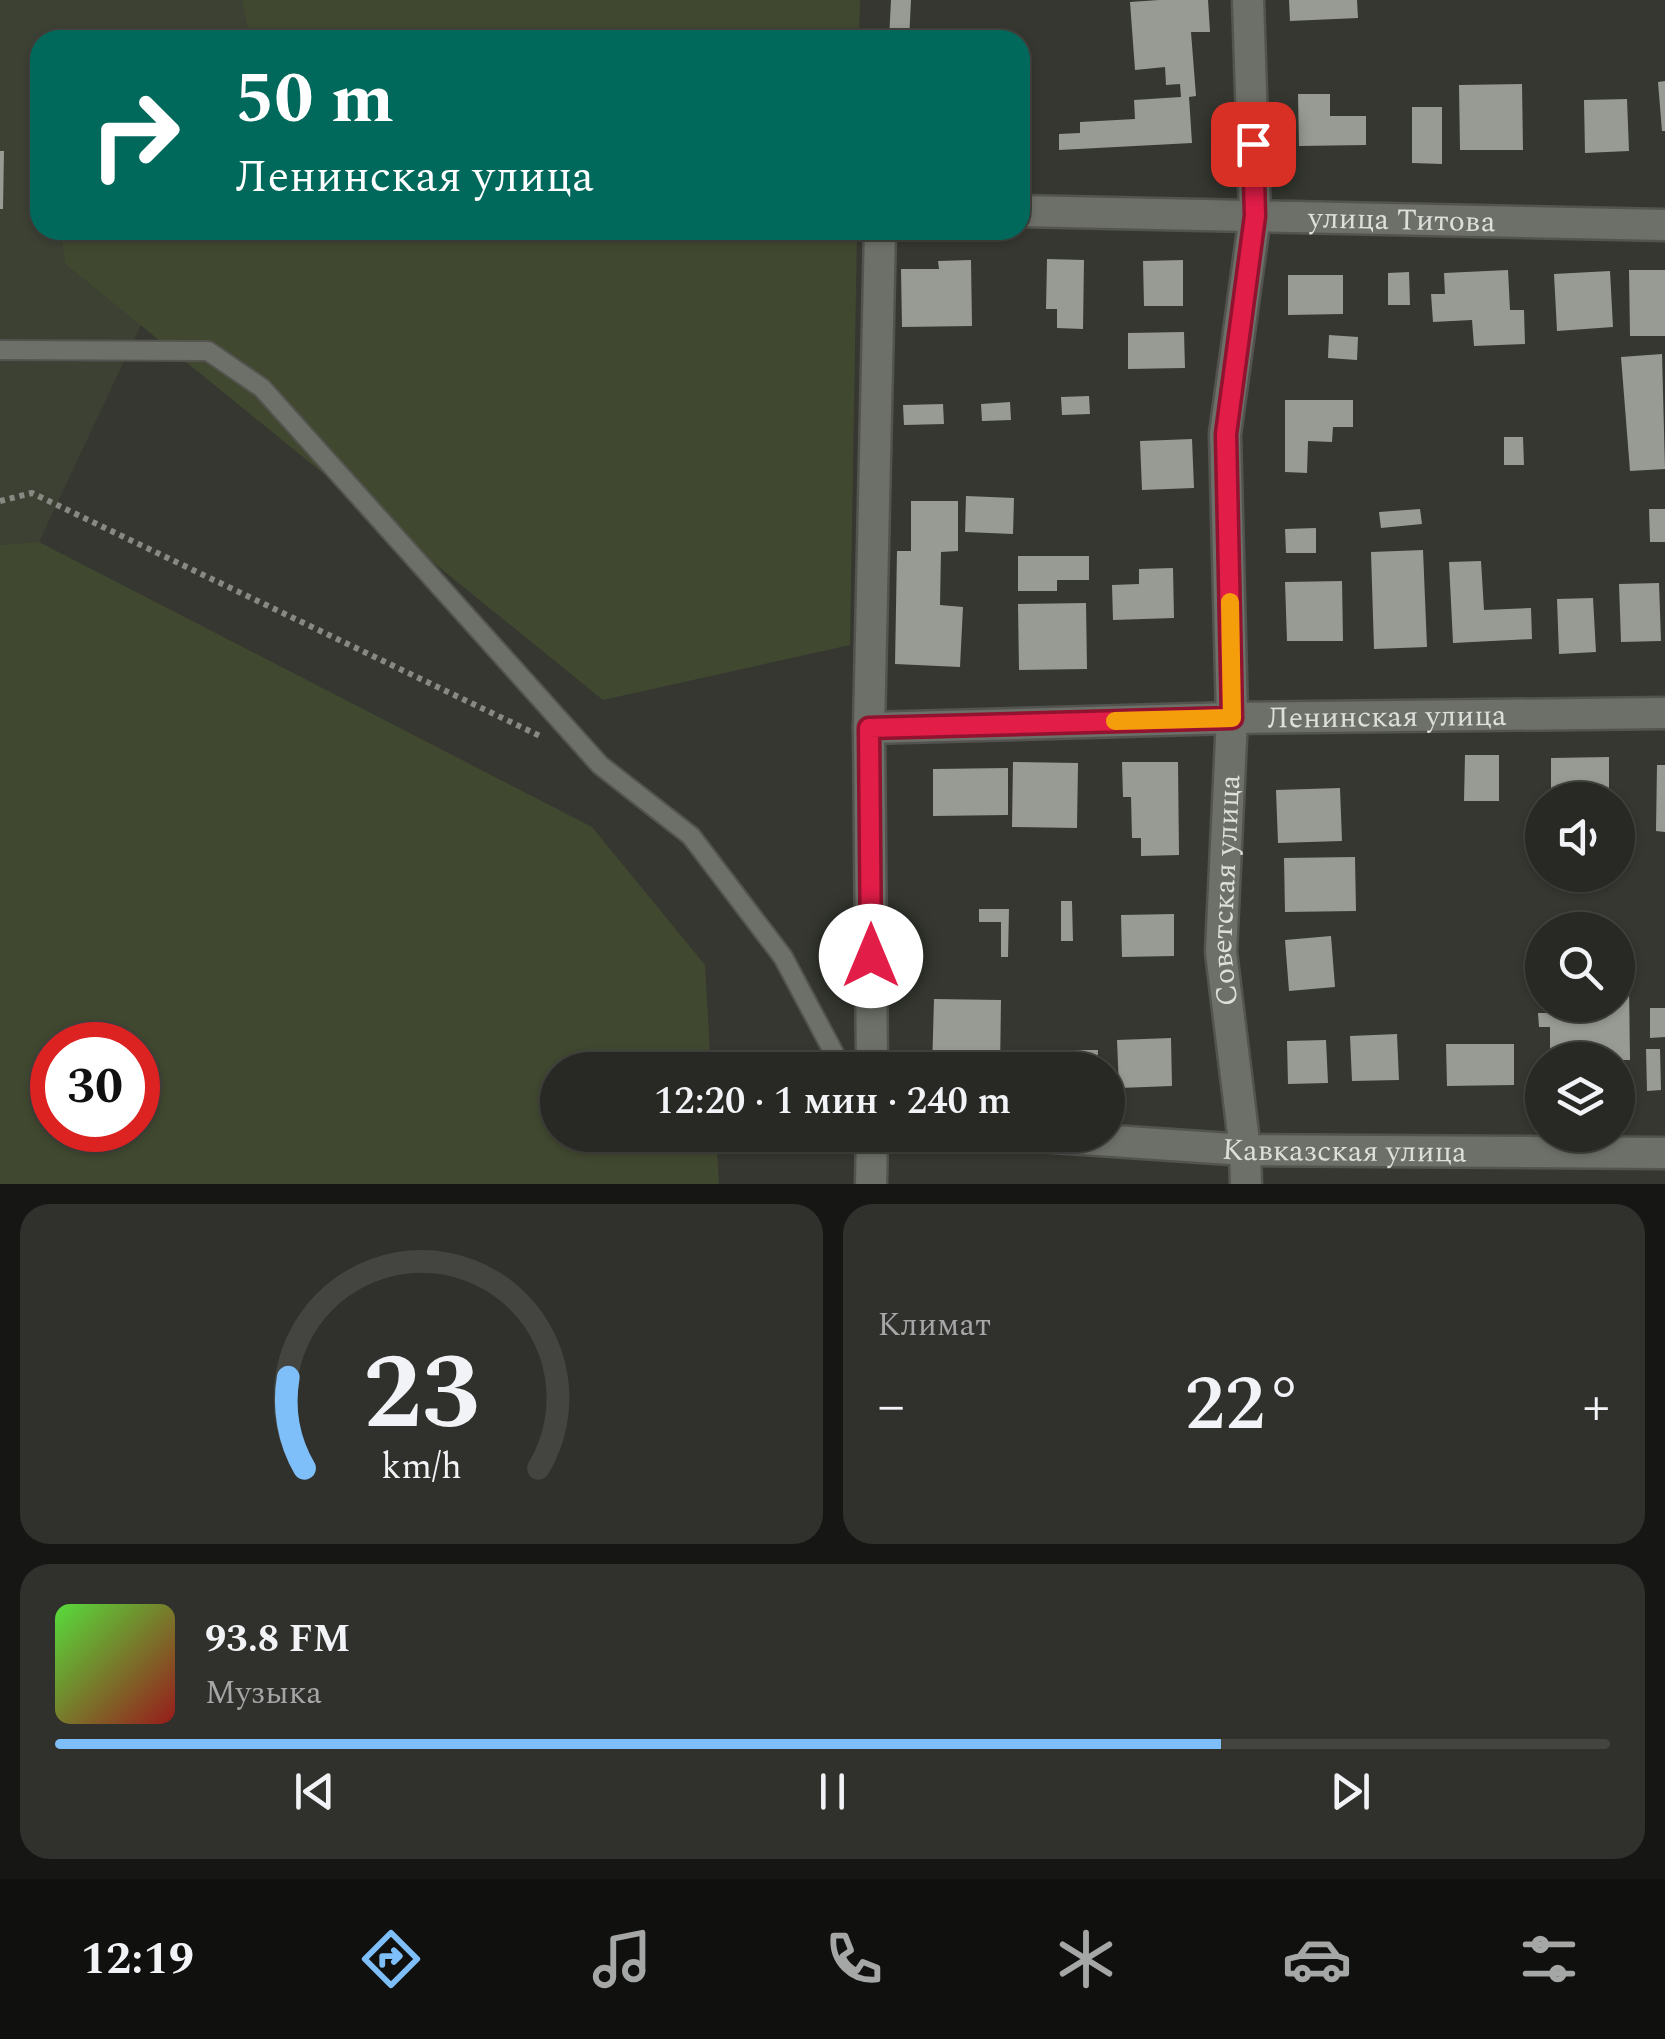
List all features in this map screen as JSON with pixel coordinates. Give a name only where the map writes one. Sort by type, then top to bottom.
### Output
[{"type":"street","name":"Советская улица","points":[[1246,1184],[1221,952],[1232,718],[1226,434],[1255,216],[1248,0]]},
{"type":"street","name":"улица Титова","points":[[1030,211],[1665,225]]},
{"type":"street","points":[[872,1052],[869,728],[880,240]]},
{"type":"street","name":"Ленинская улица","points":[[869,728],[1232,718],[1665,713]]},
{"type":"street","name":"Кавказская улица","points":[[1125,1142],[1245,1150],[1665,1153]]},
{"type":"street","points":[[871,1184],[872,1152]]},
{"type":"lane","points":[[4,348],[208,351],[262,388],[600,765],[691,836],[783,957],[833,1052]]},
{"type":"path","points":[[0,501],[32,493],[546,739]]},
{"type":"shaded area","points":[[0,0],[242,0],[248,30],[30,30],[30,240],[62,240],[65,264],[141,325],[39,542],[0,545]]},
{"type":"green space","points":[[242,0],[860,0],[859,30],[248,30]]},
{"type":"green space","points":[[62,240],[857,240],[850,645],[603,700],[65,264]]},
{"type":"green space","points":[[39,542],[592,827],[705,965],[710,1052],[540,1052],[540,1152],[717,1152],[719,1184],[0,1184],[0,545]]},
{"type":"building","points":[[891,0],[911,0],[910,30],[890,30]]},
{"type":"building","points":[[1208,0],[1210,32],[1191,32],[1196,96],[1189,97],[1192,143],[1059,150],[1059,134],[1080,133],[1080,122],[1135,119],[1134,100],[1181,97],[1180,84],[1166,85],[1165,67],[1135,70],[1130,2]]},
{"type":"building","points":[[1289,0],[1357,0],[1358,18],[1290,21]]},
{"type":"building","points":[[1665,81],[1665,131],[1662,131],[1658,82]]},
{"type":"building","points":[[1522,84],[1523,150],[1460,150],[1459,85]]},
{"type":"building","points":[[1298,94],[1330,94],[1330,116],[1366,116],[1366,145],[1299,146]]},
{"type":"building","points":[[1627,99],[1629,151],[1585,153],[1584,100]]},
{"type":"building","points":[[1412,107],[1442,107],[1442,164],[1412,163]]},
{"type":"building","points":[[0,151],[4,151],[3,209],[0,209]]},
{"type":"building","points":[[1047,259],[1084,260],[1083,329],[1057,328],[1057,309],[1046,309]]},
{"type":"building","points":[[971,260],[972,326],[902,327],[901,269],[939,269],[938,261]]},
{"type":"building","points":[[1183,260],[1183,306],[1144,306],[1143,261]]},
{"type":"building","points":[[1508,270],[1510,310],[1524,310],[1525,344],[1474,346],[1472,320],[1433,322],[1431,294],[1445,294],[1444,273]]},
{"type":"building","points":[[1629,270],[1665,270],[1665,336],[1630,336]]},
{"type":"building","points":[[1610,271],[1613,327],[1557,331],[1554,274]]},
{"type":"building","points":[[1409,272],[1410,305],[1388,305],[1388,273]]},
{"type":"building","points":[[1288,275],[1343,275],[1343,314],[1288,315]]},
{"type":"building","points":[[1184,332],[1185,368],[1128,369],[1128,333]]},
{"type":"building","points":[[1329,335],[1358,337],[1357,360],[1328,358]]},
{"type":"building","points":[[1662,354],[1665,469],[1630,471],[1621,357]]},
{"type":"building","points":[[1089,396],[1090,414],[1062,415],[1061,397]]},
{"type":"building","points":[[1285,400],[1353,400],[1353,427],[1333,427],[1332,442],[1308,441],[1307,473],[1285,472]]},
{"type":"building","points":[[1010,402],[1011,420],[982,421],[981,404]]},
{"type":"building","points":[[943,404],[944,424],[904,425],[903,405]]},
{"type":"building","points":[[1504,437],[1523,437],[1524,465],[1504,465]]},
{"type":"building","points":[[1192,439],[1194,488],[1142,490],[1140,441]]},
{"type":"building","points":[[966,496],[1014,498],[1013,534],[965,532]]},
{"type":"building","points":[[911,501],[958,501],[958,551],[941,552],[940,605],[963,607],[960,667],[895,664],[897,551],[911,551]]},
{"type":"building","points":[[1420,509],[1422,524],[1381,528],[1379,512]]},
{"type":"building","points":[[1649,509],[1665,509],[1665,542],[1650,542]]},
{"type":"building","points":[[1316,528],[1316,553],[1286,553],[1285,529]]},
{"type":"building","points":[[1423,550],[1427,647],[1374,649],[1371,552]]},
{"type":"building","points":[[1018,556],[1089,556],[1089,580],[1057,580],[1057,591],[1018,591]]},
{"type":"building","points":[[1481,561],[1484,610],[1531,608],[1532,639],[1453,643],[1449,562]]},
{"type":"building","points":[[1173,568],[1174,618],[1113,620],[1112,585],[1139,584],[1139,569]]},
{"type":"building","points":[[1342,581],[1343,641],[1287,641],[1285,582]]},
{"type":"building","points":[[1659,583],[1661,641],[1621,642],[1619,584]]},
{"type":"building","points":[[1593,598],[1596,652],[1559,654],[1557,599]]},
{"type":"building","points":[[1086,603],[1087,669],[1019,670],[1018,604]]},
{"type":"building","points":[[1465,755],[1499,755],[1499,801],[1464,801]]},
{"type":"building","points":[[1609,757],[1609,782],[1551,782],[1551,758]]},
{"type":"building","points":[[1013,762],[1078,763],[1077,828],[1012,827]]},
{"type":"building","points":[[1122,762],[1178,762],[1179,855],[1141,856],[1141,838],[1132,838],[1131,797],[1123,797]]},
{"type":"building","points":[[1657,765],[1665,765],[1665,832],[1656,831]]},
{"type":"building","points":[[1008,768],[1008,815],[933,816],[933,769]]},
{"type":"building","points":[[1340,788],[1342,841],[1278,843],[1276,790]]},
{"type":"building","points":[[1355,857],[1356,911],[1285,912],[1284,858]]},
{"type":"building","points":[[1061,901],[1072,901],[1073,941],[1061,941]]},
{"type":"building","points":[[979,909],[1009,909],[1008,957],[1001,957],[1001,922],[979,922]]},
{"type":"building","points":[[1174,914],[1174,956],[1122,957],[1121,915]]},
{"type":"building","points":[[1331,936],[1335,987],[1289,991],[1285,940]]},
{"type":"building","points":[[934,999],[1001,1000],[1000,1052],[933,1052]]},
{"type":"building","points":[[1650,1008],[1665,1008],[1665,1037],[1650,1038]]},
{"type":"building","points":[[1539,1022],[1629,1022],[1630,1042],[1550,1042],[1550,1027],[1539,1027]]},
{"type":"building","points":[[1397,1034],[1399,1080],[1352,1081],[1350,1036]]},
{"type":"building","points":[[1171,1038],[1172,1086],[1125,1088],[1125,1052],[1118,1052],[1117,1040]]},
{"type":"building","points":[[1326,1040],[1328,1083],[1288,1084],[1287,1041]]},
{"type":"building","points":[[1446,1044],[1514,1044],[1514,1085],[1447,1086]]},
{"type":"building","points":[[1646,1049],[1660,1049],[1661,1090],[1647,1091]]},
{"type":"slow traffic","points":[[1115,721],[1232,718],[1230,602]]},
{"type":"route","points":[[871,956],[869,728],[1232,718],[1226,434],[1255,216],[1253,144]]}]
